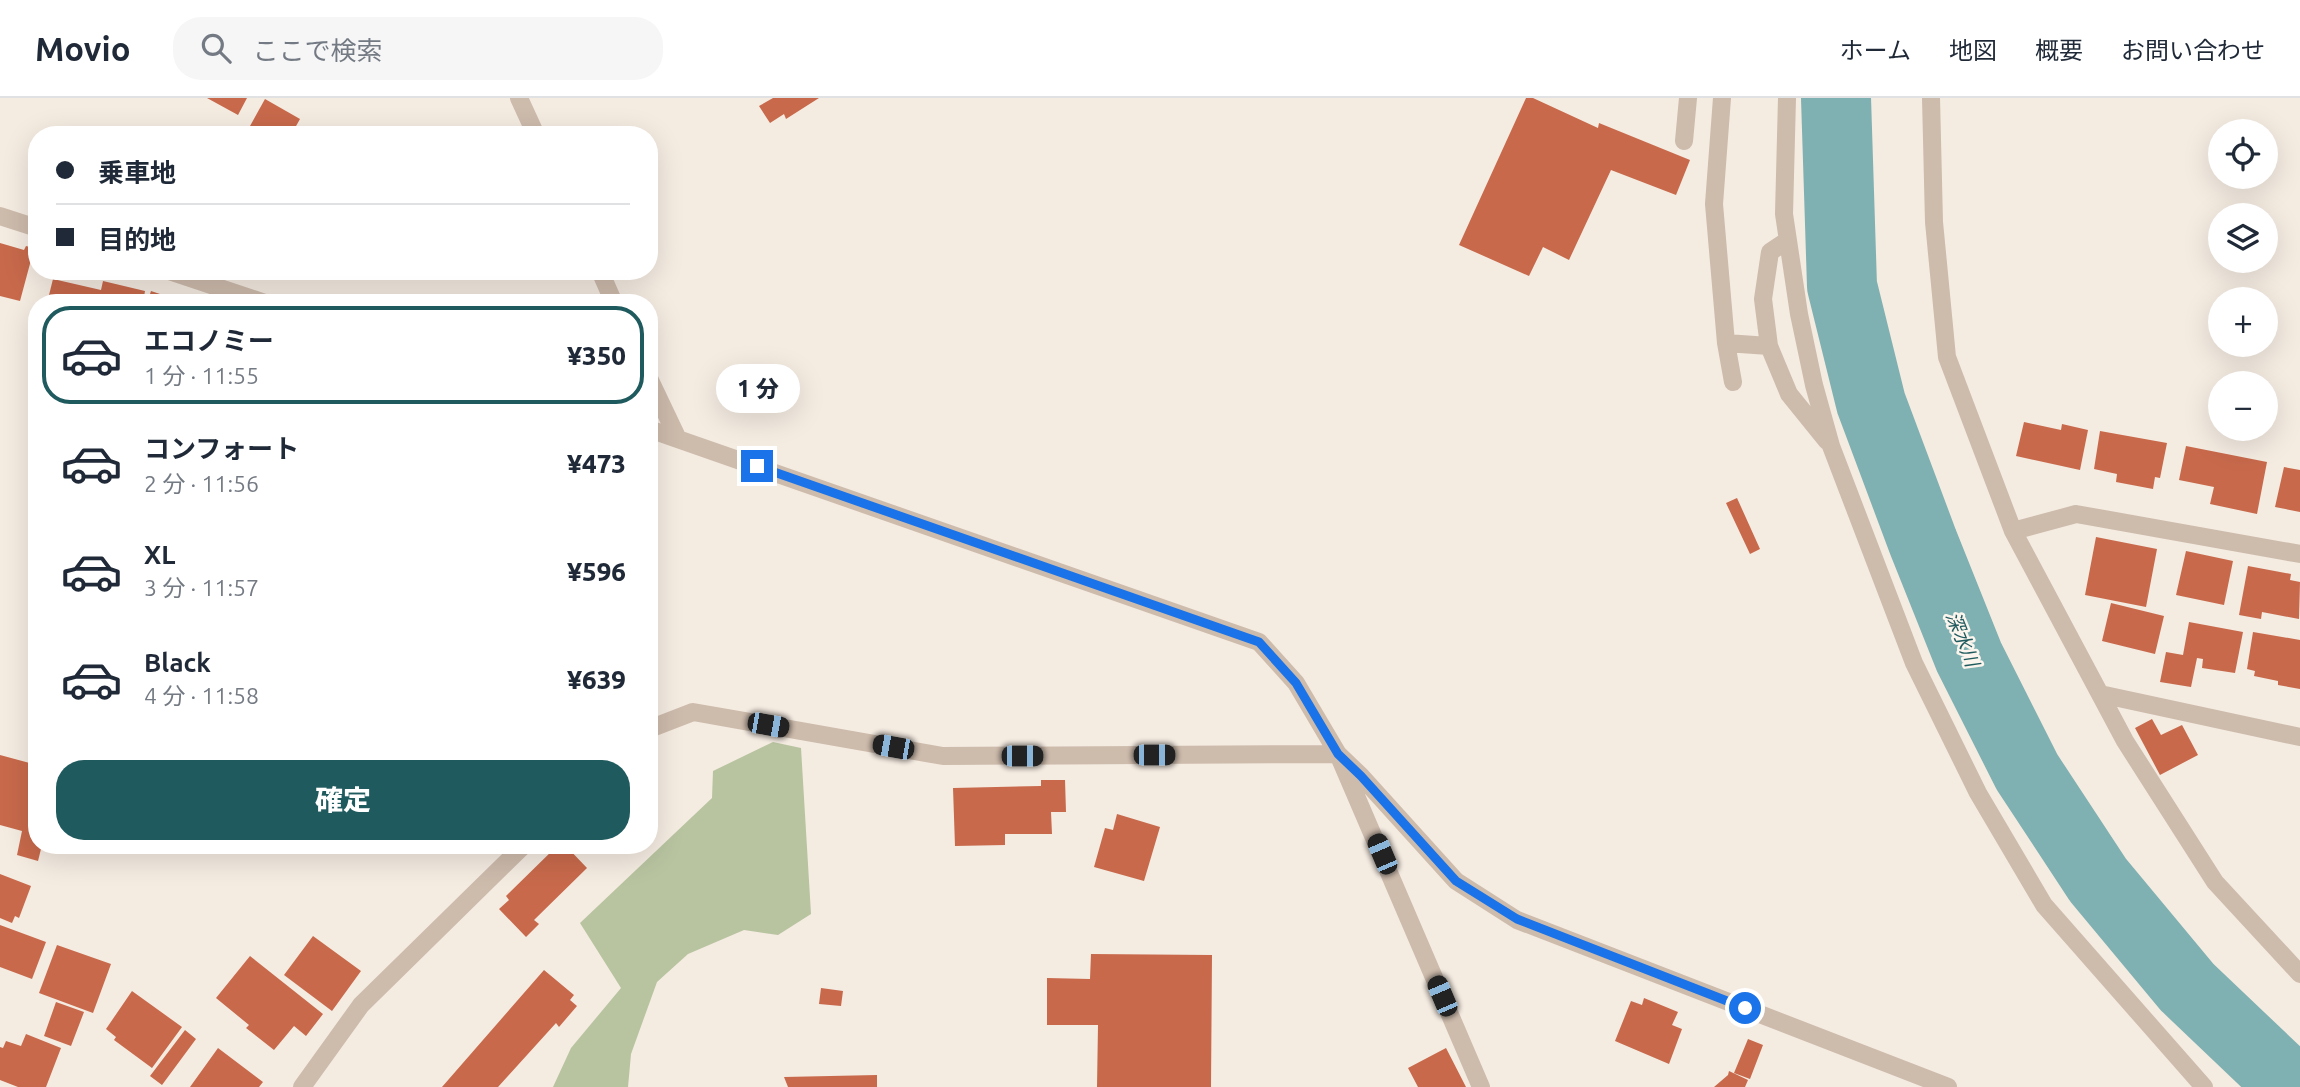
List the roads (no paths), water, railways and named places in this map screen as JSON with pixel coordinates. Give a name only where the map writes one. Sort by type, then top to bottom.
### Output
[{"type":"street","points":[[519,98],[532,126]]},
{"type":"street","points":[[1684,141],[1688,98]]},
{"type":"street","points":[[1722,98],[1714,204],[1726,343],[1733,382]]},
{"type":"street","points":[[1787,98],[1784,214],[1801,326],[1814,385],[1832,446],[1914,663],[1978,793],[2044,905],[2204,1087]]},
{"type":"street","points":[[1931,98],[1934,222],[1947,357],[2013,531],[2125,741],[2215,882],[2300,974]]},
{"type":"street","points":[[0,216],[28,225]]},
{"type":"street","points":[[1788,240],[1770,252],[1763,299],[1769,346],[1788,394],[1832,446]]},
{"type":"street","points":[[196,280],[238,294]]},
{"type":"street","points":[[1726,343],[1769,346]]},
{"type":"street","points":[[658,397],[678,439]]},
{"type":"street","points":[[658,432],[1259,642],[1296,683],[1338,754],[1480,1087]]},
{"type":"street","points":[[2013,531],[2076,514],[2300,554]]},
{"type":"street","points":[[2100,694],[2300,737]]},
{"type":"street","points":[[658,726],[693,712],[943,756],[1338,754],[1456,881],[1517,919],[1948,1087]]},
{"type":"street","points":[[302,1087],[361,1005],[515,854]]},
{"type":"waterway","name":"深水川","points":[[1836,98],[1842,286],[1871,403],[1969,657],[2027,772],[2098,880],[2187,987],[2292,1087]]}]
